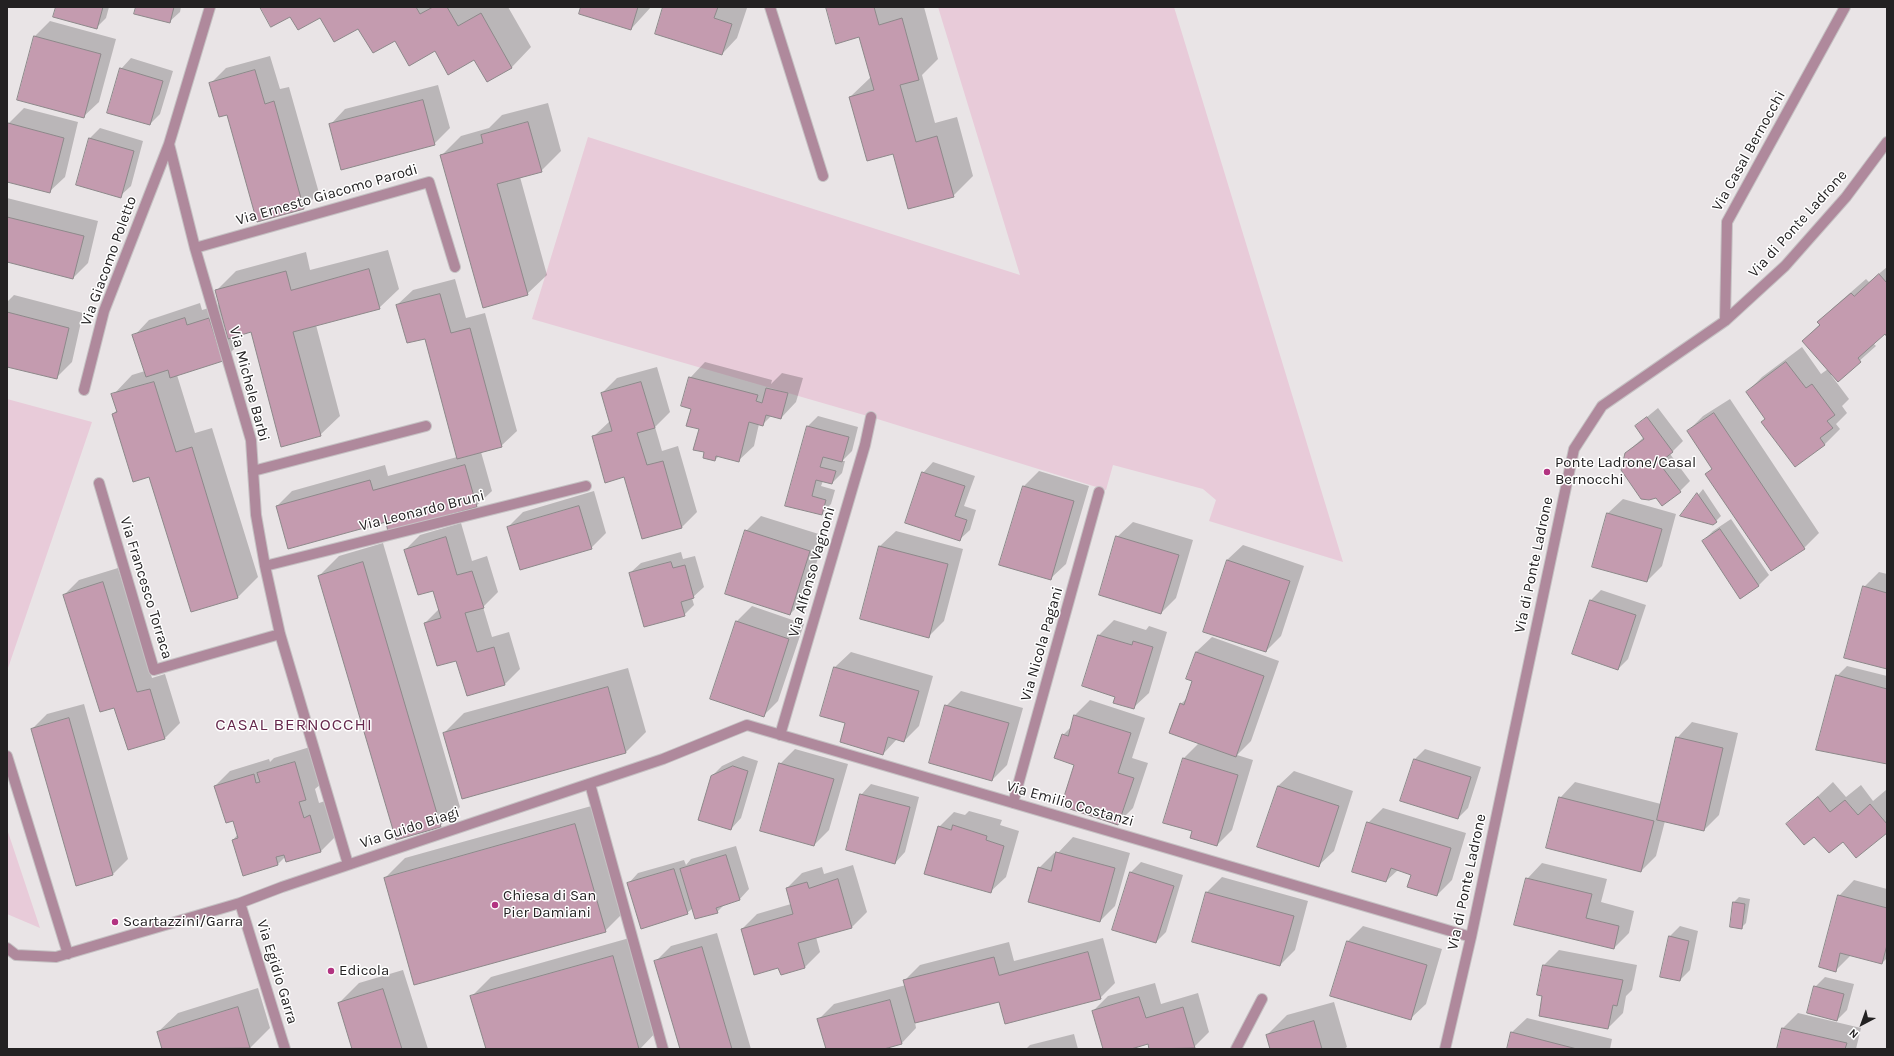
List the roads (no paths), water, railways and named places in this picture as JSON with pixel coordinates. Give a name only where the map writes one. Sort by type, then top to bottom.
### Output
[{"type":"street","points":[[169,144],[210,7]]},
{"type":"street","points":[[770,7],[823,176]]},
{"type":"street","name":"Via Casal Bernocchi","points":[[1725,321],[1727,222],[1845,7]]},
{"type":"street","name":"Via di Ponte Ladrone","points":[[1445,1049],[1471,937],[1574,449],[1602,406],[1725,321],[1785,266],[1846,197],[1887,142]]},
{"type":"street","name":"Via Michele Barbi","points":[[169,144],[195,248],[251,440],[256,515],[265,566],[280,634],[348,864]]},
{"type":"street","name":"Via Giacomo Poletto","points":[[84,390],[104,311],[169,144]]},
{"type":"street","name":"Via Ernesto Giacomo Parodi","points":[[195,248],[429,182],[455,267]]},
{"type":"street","name":"Via Alfonso Vagnoni","points":[[780,735],[865,445],[871,417]]},
{"type":"street","points":[[252,471],[426,426]]},
{"type":"street","name":"Via Francesco Torraca","points":[[99,484],[154,670],[280,634]]},
{"type":"street","name":"Via Leonardo Bruni","points":[[265,566],[586,486]]},
{"type":"street","name":"Via Nicola Pagani","points":[[1013,803],[1099,492]]},
{"type":"street","name":"Via Emilio Costanzi","points":[[663,759],[747,725],[1471,937]]},
{"type":"street","points":[[7,756],[68,954]]},
{"type":"street","name":"Via Guido Biagi","points":[[7,948],[16,955],[56,957],[68,954],[240,903],[348,864],[663,759]]},
{"type":"street","points":[[590,784],[663,1049]]},
{"type":"street","name":"Via Egidio Garra","points":[[240,903],[285,1049]]},
{"type":"street","points":[[1236,1049],[1262,1000]]},
{"type":"place","name":"Ponte Ladrone/Casal Bernocchi","points":[[1547,472]]},
{"type":"place","name":"Chiesa di San Pier Damiani","points":[[495,905]]},
{"type":"place","name":"Scartazzini/Garra","points":[[115,922]]},
{"type":"place","name":"Edicola","points":[[331,971]]},
{"type":"district","name":"CASAL BERNOCCHI","points":[[294,725]]}]
